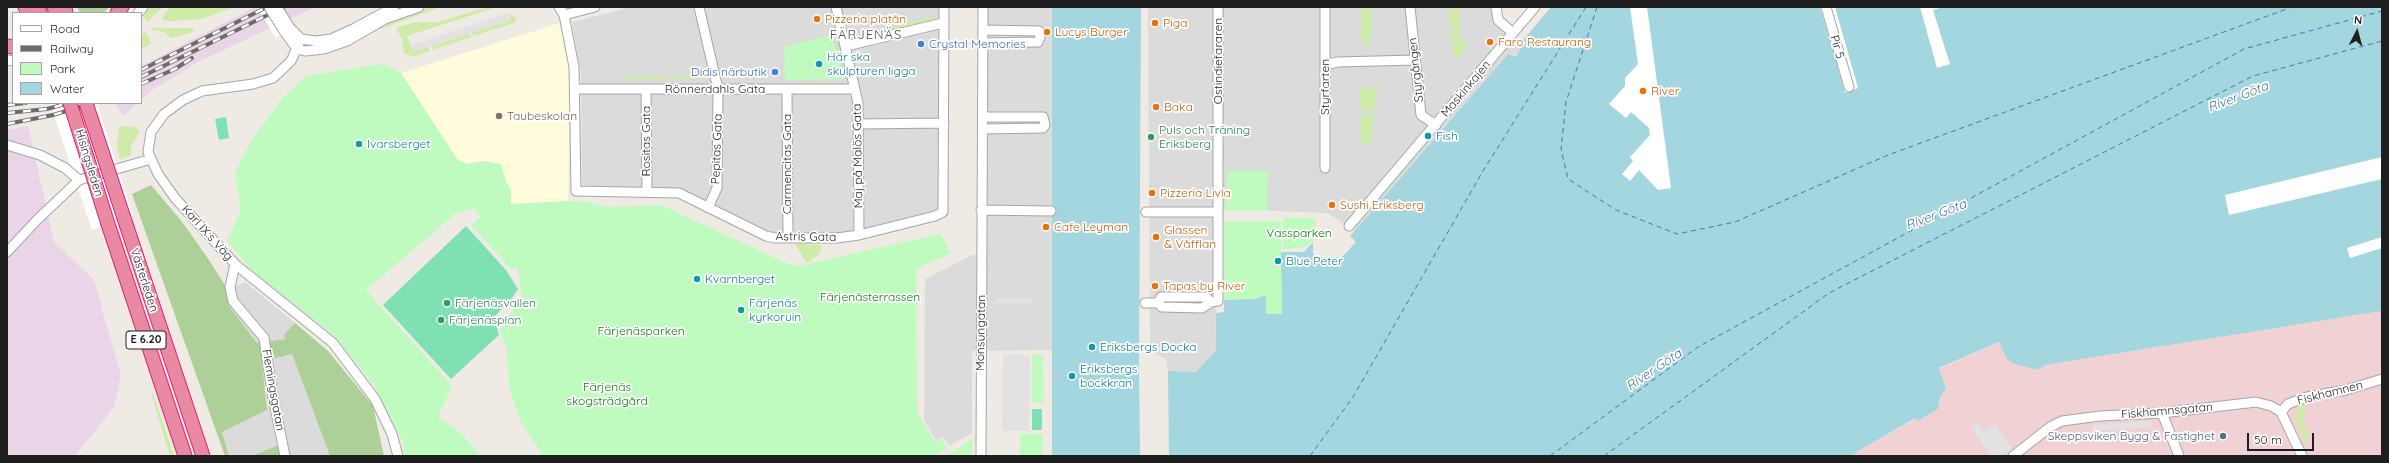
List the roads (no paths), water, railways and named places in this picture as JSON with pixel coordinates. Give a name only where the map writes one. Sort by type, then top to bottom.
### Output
[{"type":"highway","points":[[61,104],[65,115],[79,130]]},
{"type":"highway","name":"Hisingsleden","points":[[70,104],[108,224]]},
{"type":"highway","name":"Hisingsleden","points":[[86,104],[124,218]]},
{"type":"highway","name":"Västerleden","points":[[124,218],[203,456]]},
{"type":"highway","name":"Västerleden","points":[[108,224],[184,456]]},
{"type":"street","points":[[269,7],[287,30],[301,39],[316,41],[331,38],[355,28],[394,7]]},
{"type":"street","points":[[278,7],[287,30],[297,49],[313,50],[335,46],[375,24],[419,7]]},
{"type":"street","name":"Astris Gata","points":[[595,7],[563,10],[574,67],[576,89],[576,191],[679,193],[766,236],[788,238],[837,238],[859,235],[935,216],[943,212],[944,7]]},
{"type":"street","name":"Pepitas Gata","points":[[699,7],[718,89],[717,188],[708,208]]},
{"type":"street","name":"Maj på Malös Gata","points":[[836,7],[855,89],[858,124],[859,235]]},
{"type":"street","name":"Monsungatan","points":[[981,456],[983,7]]},
{"type":"street","name":"Ostindiefararen","points":[[1145,303],[1158,303],[1161,297],[1206,297],[1211,302],[1218,301],[1218,7]]},
{"type":"street","name":"Styrfarten","points":[[1325,7],[1325,168]]},
{"type":"street","name":"Styrgången","points":[[1410,7],[1421,115],[1436,125]]},
{"type":"street","points":[[1496,7],[1498,20],[1513,33]]},
{"type":"street","name":"Maskinkajen","points":[[1349,226],[1535,7]]},
{"type":"street","name":"Pir 5","points":[[1826,7],[1849,87]]},
{"type":"street","points":[[846,46],[943,23]]},
{"type":"street","points":[[983,30],[1039,31],[1040,33],[1038,42],[983,43]]},
{"type":"street","name":"Karl IX:s Väg","points":[[301,39],[291,61],[279,74],[267,81],[202,91],[183,100],[164,114],[152,132],[148,152],[158,174],[175,198],[235,264],[333,343],[375,399],[392,434],[398,456]]},
{"type":"street","points":[[1325,65],[1338,62],[1415,60]]},
{"type":"street","name":"Rönnerdahls Gata","points":[[576,89],[855,89]]},
{"type":"street","name":"Carmencitas Gata","points":[[787,89],[788,238]]},
{"type":"street","name":"Rositas Gata","points":[[646,90],[646,192]]},
{"type":"street","points":[[983,117],[1043,117],[1045,125],[1043,128],[983,129]]},
{"type":"street","points":[[858,124],[944,123]]},
{"type":"street","points":[[7,145],[40,155],[66,168],[79,180]]},
{"type":"street","points":[[7,252],[37,220],[79,180],[151,159]]},
{"type":"street","points":[[982,210],[1051,211]]},
{"type":"street","points":[[1146,212],[1217,212]]},
{"type":"street","name":"Flemingsgatan","points":[[235,264],[230,287],[233,301],[264,338],[273,397],[285,456]]},
{"type":"street","name":"Fiskhamnen","points":[[2281,412],[2288,404],[2302,398],[2346,390],[2382,379]]},
{"type":"street","name":"Fiskhamnsgatan","points":[[2013,456],[2050,427],[2062,421],[2092,417],[2162,414],[2256,402],[2271,406],[2281,412]]},
{"type":"street","points":[[2281,412],[2302,456]]},
{"type":"street","points":[[2162,414],[2179,456]]},
{"type":"water","points":[[1052,7],[1141,7],[1139,364],[1140,456],[1052,456]]},
{"type":"water","name":"River Göta","points":[[1551,7],[2382,7],[2382,311],[2045,365],[2038,370],[2014,364],[2007,359],[1999,342],[1939,368],[1946,388],[1940,397],[1938,409],[1918,421],[1915,418],[1850,456],[1169,456],[1168,371],[1196,372],[1216,350],[1216,313],[1224,312],[1224,300],[1255,299],[1266,295],[1266,314],[1282,314],[1281,252],[1304,252],[1313,242],[1313,253],[1316,257],[1342,257],[1356,242],[1350,236],[1508,54],[1516,57],[1521,47],[1519,45]]},
{"type":"railway","points":[[142,70],[267,7]]},
{"type":"railway","points":[[142,77],[284,7]]},
{"type":"railway","points":[[142,84],[175,69],[192,58]]},
{"type":"railway","points":[[7,105],[16,104]]},
{"type":"railway","points":[[7,113],[47,109],[65,104]]},
{"type":"railway","points":[[7,124],[53,115],[90,104]]},
{"type":"place","name":"Pizzeria platån","points":[[817,19]]},
{"type":"place","name":"Piga","points":[[1155,23]]},
{"type":"place","name":"Lucys Burger","points":[[1047,32]]},
{"type":"place","name":"Faro Restaurang","points":[[1490,42]]},
{"type":"place","name":"Crystal Memories","points":[[921,44]]},
{"type":"place","name":"Här ska skulpturen ligga","points":[[819,64]]},
{"type":"place","name":"Didis närbutik","points":[[775,72]]},
{"type":"place","name":"River","points":[[1643,91]]},
{"type":"place","name":"Baka","points":[[1156,107]]},
{"type":"place","name":"Taubeskolan","points":[[499,116]]},
{"type":"place","name":"Fish","points":[[1428,136]]},
{"type":"place","name":"Puls och Träning Eriksberg","points":[[1151,137]]},
{"type":"place","name":"Ivarsberget","points":[[359,144]]},
{"type":"place","name":"Pizzeria Livia","points":[[1152,193]]},
{"type":"place","name":"Sushi Eriksberg","points":[[1332,205]]},
{"type":"place","name":"Cafe Leyman","points":[[1046,227]]},
{"type":"place","name":"Glassen & Våfflan","points":[[1156,237]]},
{"type":"place","name":"Blue Peter","points":[[1278,261]]},
{"type":"place","name":"Kvarnberget","points":[[697,279]]},
{"type":"place","name":"Tapas by River","points":[[1155,286]]},
{"type":"place","name":"Färjenäsvallen","points":[[447,303]]},
{"type":"place","name":"Färjenäs kyrkoruin","points":[[741,310]]},
{"type":"place","name":"Färjenäsplan","points":[[441,320]]},
{"type":"place","name":"Eriksbergs Docka","points":[[1092,347]]},
{"type":"place","name":"Eriksbergs bockkran","points":[[1072,376]]},
{"type":"place","name":"Skeppsviken Bygg & Fastighet","points":[[2223,436]]},
{"type":"district","name":"FÄRJENÄS","points":[[866,35]]},
{"type":"park label","name":"Vassparken","points":[[1299,233]]},
{"type":"park label","name":"Färjenästerrassen","points":[[870,297]]},
{"type":"park label","name":"Färjenäsparken","points":[[641,331]]},
{"type":"park label","name":"Färjenäs skogsträdgård","points":[[607,394]]}]
